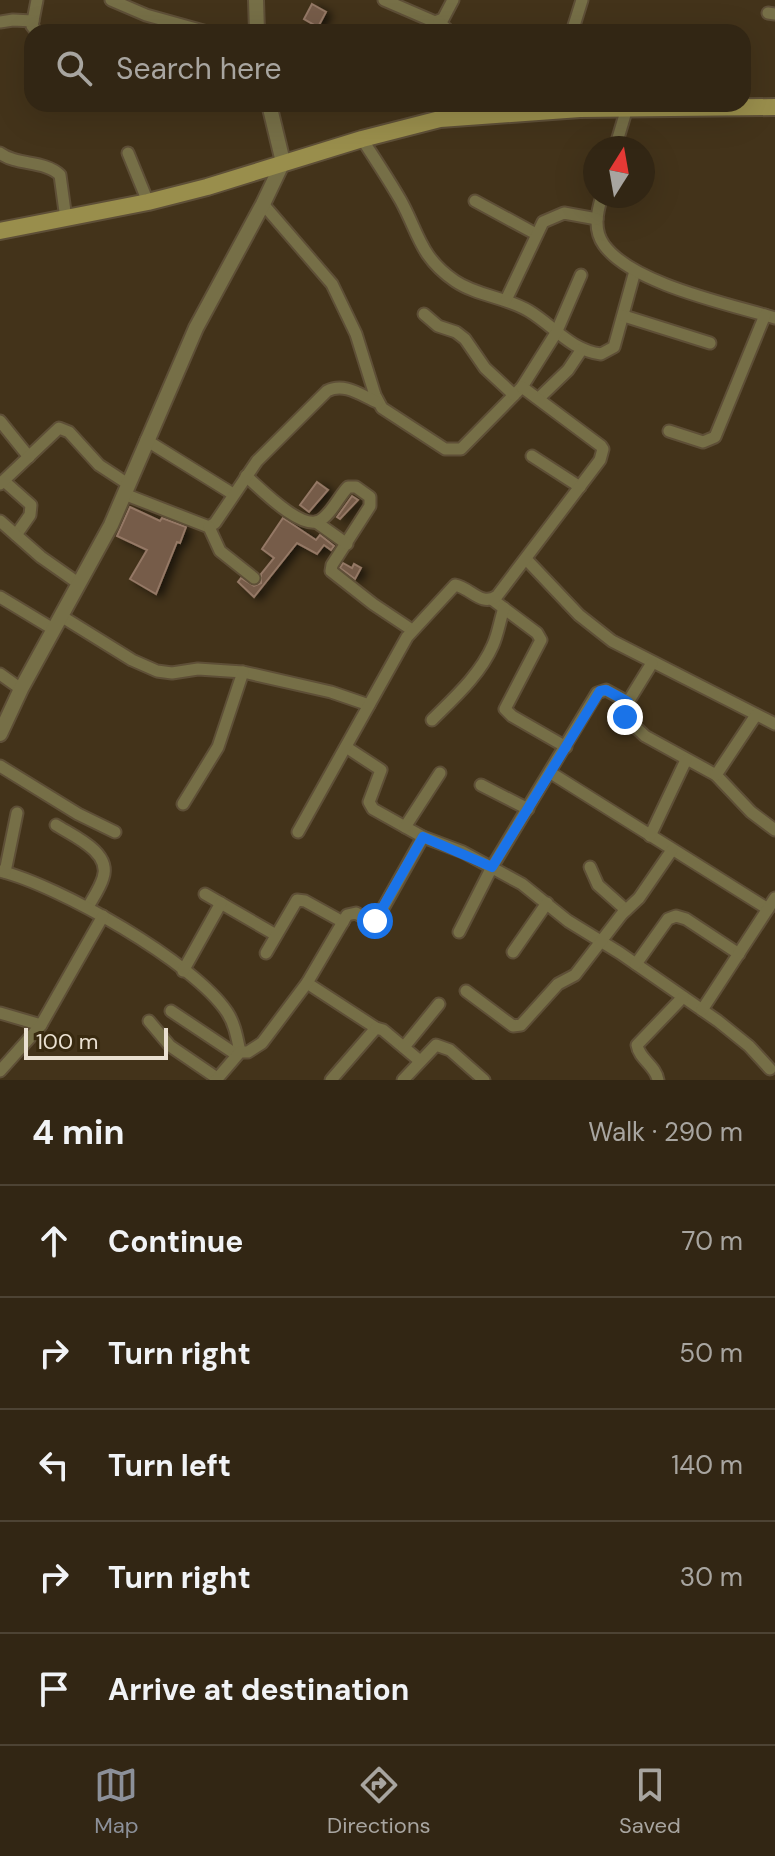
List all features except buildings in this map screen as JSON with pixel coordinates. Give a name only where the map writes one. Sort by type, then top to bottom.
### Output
[{"type":"main road","points":[[751,107],[775,107]]},
{"type":"main road","points":[[0,231],[148,202],[362,139],[476,112]]},
{"type":"street","points":[[35,24],[37,0]]},
{"type":"street","points":[[111,0],[178,24]]},
{"type":"street","points":[[256,0],[257,24]]},
{"type":"street","points":[[384,0],[428,21],[439,22],[453,0]]},
{"type":"street","points":[[574,24],[582,0]]},
{"type":"street","points":[[0,22],[13,20],[26,24]]},
{"type":"street","points":[[0,734],[21,689],[111,525],[196,328],[283,162],[271,112]]},
{"type":"street","points":[[619,136],[626,112]]},
{"type":"street","points":[[362,139],[391,182],[425,252],[456,281],[533,313],[556,333],[582,349],[601,354],[614,347],[635,271]]},
{"type":"street","points":[[0,153],[54,170],[60,175],[66,219]]},
{"type":"street","points":[[128,153],[148,202]]},
{"type":"street","points":[[475,201],[536,234]]},
{"type":"street","points":[[263,204],[332,284],[356,334],[377,402]]},
{"type":"street","points":[[599,208],[597,230],[604,245],[635,271],[674,287],[770,316],[715,437],[703,442],[669,431]]},
{"type":"street","points":[[506,300],[543,222],[556,214],[573,213],[597,219]]},
{"type":"street","points":[[209,527],[274,444],[327,391],[334,388],[346,388],[377,402],[393,417],[437,445],[452,451],[461,449],[518,391],[556,333],[581,275]]},
{"type":"street","points":[[424,314],[438,326],[456,332],[465,339],[485,368],[518,391],[539,398],[603,449],[600,460],[493,600]]},
{"type":"street","points":[[624,316],[710,343]]},
{"type":"street","points":[[539,398],[568,370],[582,349]]},
{"type":"street","points":[[0,421],[29,457]]},
{"type":"street","points":[[16,535],[30,515],[31,505],[2,482],[56,429],[64,429],[126,489],[209,527]]},
{"type":"street","points":[[146,440],[233,494]]},
{"type":"street","points":[[532,456],[580,487]]},
{"type":"street","points":[[246,476],[292,515],[316,522],[347,544]]},
{"type":"street","points":[[316,522],[322,519],[348,487],[353,486],[363,492],[372,502],[332,565],[333,573],[412,630]]},
{"type":"street","points":[[0,521],[41,557],[78,583]]},
{"type":"street","points":[[209,527],[220,551],[254,578]]},
{"type":"street","points":[[526,559],[600,633],[652,663],[775,724]]},
{"type":"street","points":[[298,832],[412,630],[455,585],[462,586],[483,600],[493,600],[537,633],[541,640],[505,709],[566,747]]},
{"type":"street","points":[[0,597],[157,671],[172,673],[198,669],[243,672],[311,686],[369,705]]},
{"type":"street","points":[[432,720],[485,659],[504,608]]},
{"type":"street","points":[[652,663],[628,702],[625,717],[630,724],[686,760],[716,775],[741,803],[773,825]]},
{"type":"street","points":[[183,804],[218,747],[243,672]]},
{"type":"street","points":[[0,674],[21,689]]},
{"type":"street","points":[[459,932],[492,867],[600,691],[606,690],[628,702]]},
{"type":"street","points":[[716,775],[756,715]]},
{"type":"street","points":[[346,747],[381,770],[370,807],[423,837],[492,867],[522,884],[568,921],[636,964],[741,1039],[770,1069]]},
{"type":"street","points":[[650,836],[686,760]]},
{"type":"street","points":[[0,766],[78,814],[115,832]]},
{"type":"street","points":[[405,827],[440,773]]},
{"type":"street","points":[[551,773],[672,850],[772,904],[702,1010]]},
{"type":"street","points":[[481,785],[528,809]]},
{"type":"street","points":[[17,813],[3,871],[88,907],[183,971],[206,989],[227,1012],[233,1022],[238,1054]]},
{"type":"street","points":[[56,825],[95,850],[103,862],[103,879],[88,907]]},
{"type":"street","points":[[149,1021],[170,1046],[217,1079],[238,1054],[262,1043],[307,983],[352,912],[371,922],[377,919],[423,837]]},
{"type":"street","points":[[466,991],[513,1026],[521,1025],[558,984],[575,975],[648,886],[672,850]]},
{"type":"street","points":[[590,867],[598,885],[626,910]]},
{"type":"street","points":[[205,894],[276,935]]},
{"type":"street","points":[[266,953],[297,900],[305,901],[343,922]]},
{"type":"street","points":[[183,971],[221,903]]},
{"type":"street","points":[[513,952],[547,903]]},
{"type":"street","points":[[0,1071],[41,1025],[103,916]]},
{"type":"street","points":[[636,964],[668,919],[676,916],[686,919],[739,954]]},
{"type":"street","points":[[307,983],[383,1030],[420,1061]]},
{"type":"street","points":[[658,1080],[657,1073],[639,1052],[637,1045],[683,997]]},
{"type":"street","points":[[404,1047],[439,1004]]},
{"type":"street","points":[[171,1011],[238,1054]]},
{"type":"street","points":[[0,1013],[41,1025]]},
{"type":"street","points":[[331,1080],[376,1028]]},
{"type":"street","points":[[403,1080],[432,1047],[442,1046],[484,1080]]},
{"type":"route","points":[[375,921],[423,837],[492,867],[597,693],[606,690],[628,702],[625,717]]}]
